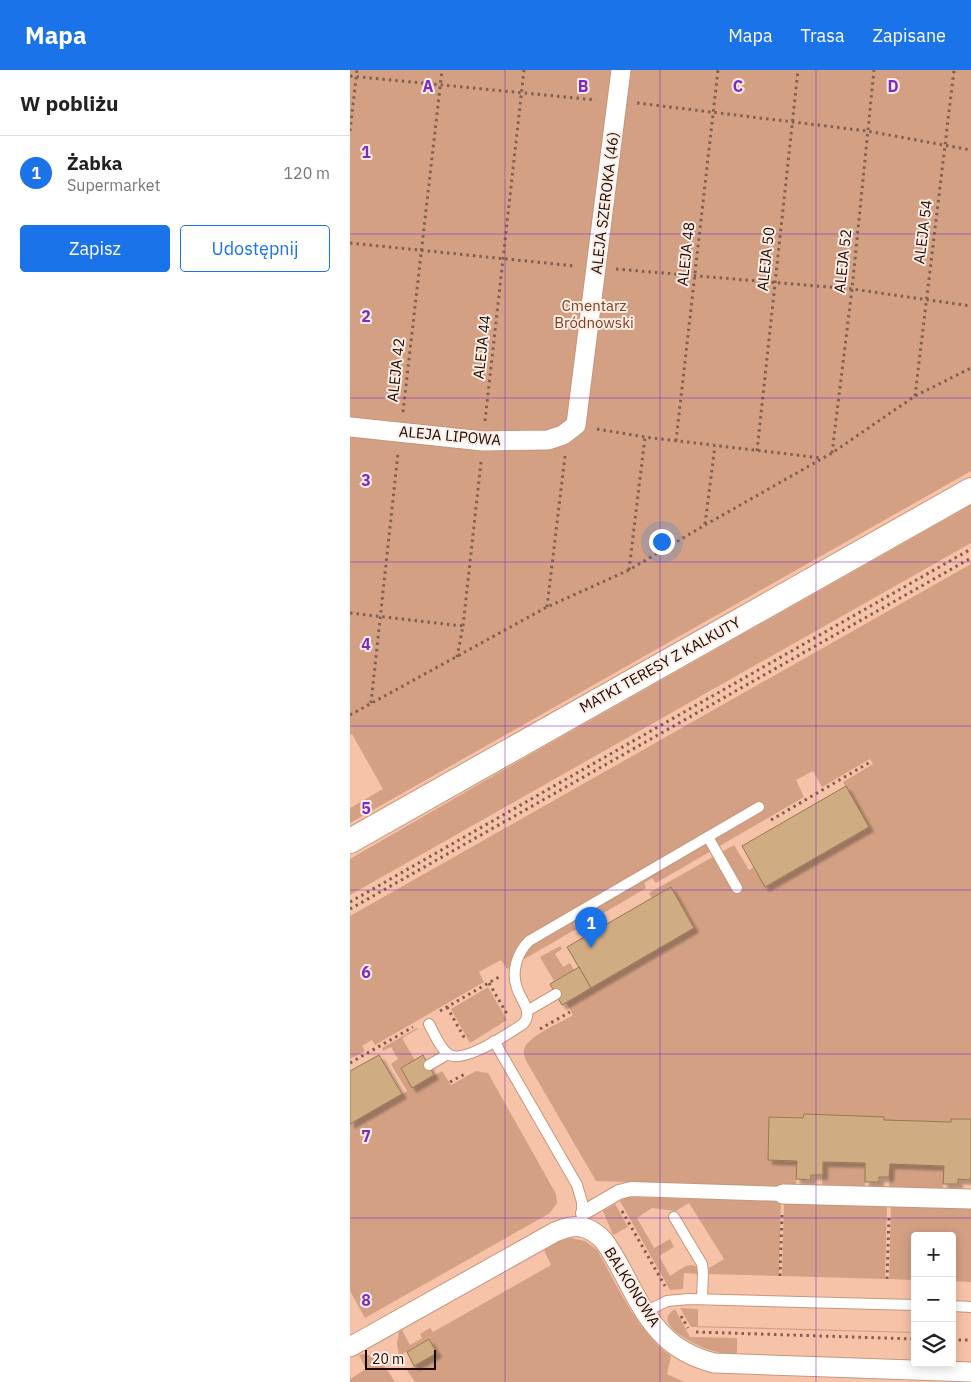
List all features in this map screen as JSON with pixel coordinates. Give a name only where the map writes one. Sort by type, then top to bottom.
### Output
[{"type":"street","name":"ALEJA SZEROKA (46)","points":[[570,430],[596,268],[621,70]]},
{"type":"street","name":"ALEJA LIPOWA","points":[[350,427],[483,441],[548,440],[570,430]]},
{"type":"street","name":"MATKI TERESY Z KALKUTY","points":[[350,842],[971,490]]},
{"type":"street","points":[[350,1347],[555,1232],[570,1227],[619,1192],[628,1190],[971,1200]]},
{"type":"street","name":"BALKONOWA","points":[[582,1220],[603,1240],[645,1312],[663,1336],[696,1358],[714,1363],[971,1372]]},
{"type":"lane","points":[[429,1024],[448,1054],[457,1057],[473,1053],[523,1024],[527,1018],[527,1010],[517,989],[515,977],[520,953],[529,941],[760,807]]},
{"type":"lane","points":[[708,837],[737,888]]},
{"type":"lane","points":[[527,1010],[556,994]]},
{"type":"lane","points":[[494,1041],[577,1185],[582,1202],[582,1220]]},
{"type":"lane","points":[[428,1065],[448,1054]]},
{"type":"lane","points":[[674,1217],[702,1264],[702,1299]]},
{"type":"lane","points":[[645,1312],[672,1300],[702,1299],[911,1305]]},
{"type":"lane","points":[[956,1306],[971,1307]]},
{"type":"path","points":[[350,131],[357,70]]},
{"type":"path","name":"ALEJA 42","points":[[371,703],[442,70]]},
{"type":"path","name":"ALEJA 44","points":[[457,657],[463,626],[524,70]]},
{"type":"path","name":"ALEJA 48","points":[[676,441],[718,70]]},
{"type":"path","name":"ALEJA 50","points":[[757,450],[798,70]]},
{"type":"path","name":"ALEJA 52","points":[[832,453],[852,289],[874,70]]},
{"type":"path","name":"ALEJA 54","points":[[915,396],[954,70]]},
{"type":"path","points":[[350,76],[522,94],[618,101],[713,112],[867,131],[971,150]]},
{"type":"path","points":[[350,242],[596,268],[852,289],[971,306]]},
{"type":"path","points":[[350,715],[547,607],[629,570],[705,524],[832,453],[915,396],[971,368]]},
{"type":"path","points":[[547,607],[565,450],[570,430],[821,458]]},
{"type":"path","points":[[629,570],[645,437]]},
{"type":"path","points":[[705,524],[715,446]]},
{"type":"path","points":[[350,902],[971,549]]},
{"type":"path","points":[[350,909],[971,558]]},
{"type":"path","points":[[350,613],[463,626]]},
{"type":"path","points":[[447,1007],[473,1053]]},
{"type":"path","points":[[537,1031],[570,1012]]},
{"type":"path","points":[[780,1276],[783,1194]]},
{"type":"path","points":[[887,1279],[890,1197]]},
{"type":"path","points":[[956,1340],[971,1340]]},
{"type":"green space","name":"Cmentarz Bródnowski","points":[[350,70],[971,70],[971,471],[350,823],[350,808],[383,789],[352,734],[350,735]]},
{"type":"green space","points":[[971,505],[971,543],[350,895],[350,859]]},
{"type":"green space","points":[[971,564],[971,1119],[951,1119],[951,1122],[884,1120],[884,1117],[804,1114],[803,1118],[770,1117],[768,1160],[797,1161],[796,1184],[792,1187],[596,1181],[524,1057],[524,1049],[532,1039],[573,1015],[566,1002],[694,928],[671,887],[652,898],[649,893],[734,845],[749,870],[754,867],[766,887],[869,827],[843,782],[873,764],[870,759],[822,787],[813,771],[796,780],[804,797],[656,883],[652,878],[644,883],[646,888],[585,924],[582,919],[573,924],[576,929],[507,969],[501,960],[479,972],[484,982],[375,1045],[372,1040],[362,1046],[365,1051],[350,1059],[350,916]]},
{"type":"green space","points":[[560,946],[562,949],[555,954],[563,967],[570,963],[574,970],[554,981],[540,957]]},
{"type":"green space","points":[[488,987],[507,1020],[470,1043],[451,1009]]},
{"type":"green space","points":[[417,1028],[402,1038],[415,1060],[401,1068],[412,1088],[442,1071],[451,1085],[476,1071],[488,1073],[556,1194],[557,1203],[550,1213],[365,1318],[350,1291],[350,1124],[407,1091],[391,1064],[398,1059],[391,1047],[383,1051],[382,1048]]},
{"type":"green space","points":[[823,1162],[865,1163],[865,1186],[862,1189],[826,1188],[822,1184]]},
{"type":"green space","points":[[890,1164],[944,1166],[943,1188],[939,1191],[892,1190],[889,1186]]},
{"type":"green space","points":[[627,1197],[781,1201],[779,1276],[709,1274],[709,1268],[724,1259],[689,1203],[676,1211],[652,1208],[637,1218],[654,1248],[670,1239],[674,1247],[659,1256],[670,1276],[686,1266],[697,1267],[698,1274],[684,1273],[683,1289],[670,1290],[620,1201]]},
{"type":"green space","points":[[784,1202],[887,1205],[885,1279],[782,1276]]},
{"type":"green space","points":[[615,1204],[628,1227],[613,1235],[603,1211]]},
{"type":"green space","points":[[891,1205],[971,1207],[971,1282],[956,1281],[956,1232],[911,1232],[911,1280],[889,1279]]},
{"type":"green space","points":[[570,1238],[585,1241],[597,1250],[620,1293],[638,1321],[659,1346],[671,1356],[667,1374],[684,1382],[415,1382],[407,1370],[437,1353],[429,1339],[399,1356],[397,1343],[399,1332],[402,1330],[410,1345],[422,1338],[420,1334],[430,1328],[433,1332],[551,1265],[544,1250]]},
{"type":"green space","points":[[680,1308],[698,1309],[698,1326],[911,1333],[691,1327]]},
{"type":"green space","points":[[675,1309],[690,1337],[737,1338],[737,1356],[710,1350],[678,1334],[671,1328],[668,1321],[669,1315]]},
{"type":"green space","points":[[363,1354],[379,1360],[395,1382],[350,1382],[350,1379],[366,1369],[359,1355]]},
{"type":"building","points":[[846,786],[869,827],[765,887],[742,846]]},
{"type":"building","points":[[671,887],[694,928],[591,988],[567,947]]},
{"type":"building","points":[[579,967],[591,988],[562,1005],[550,984]]},
{"type":"building","points":[[379,1055],[402,1094],[350,1124],[350,1071]]},
{"type":"building","points":[[423,1055],[434,1075],[412,1088],[401,1068]]},
{"type":"building","points":[[804,1114],[884,1117],[884,1120],[951,1122],[951,1119],[971,1119],[971,1180],[958,1179],[958,1184],[943,1184],[944,1166],[890,1164],[889,1177],[879,1177],[879,1182],[865,1182],[865,1163],[823,1162],[823,1175],[811,1175],[811,1180],[796,1179],[797,1161],[768,1160],[769,1117],[803,1118]]},
{"type":"building","points":[[429,1339],[437,1353],[414,1366],[407,1352]]},
{"type":"place","name":"Żabka","points":[[591,948]]}]
